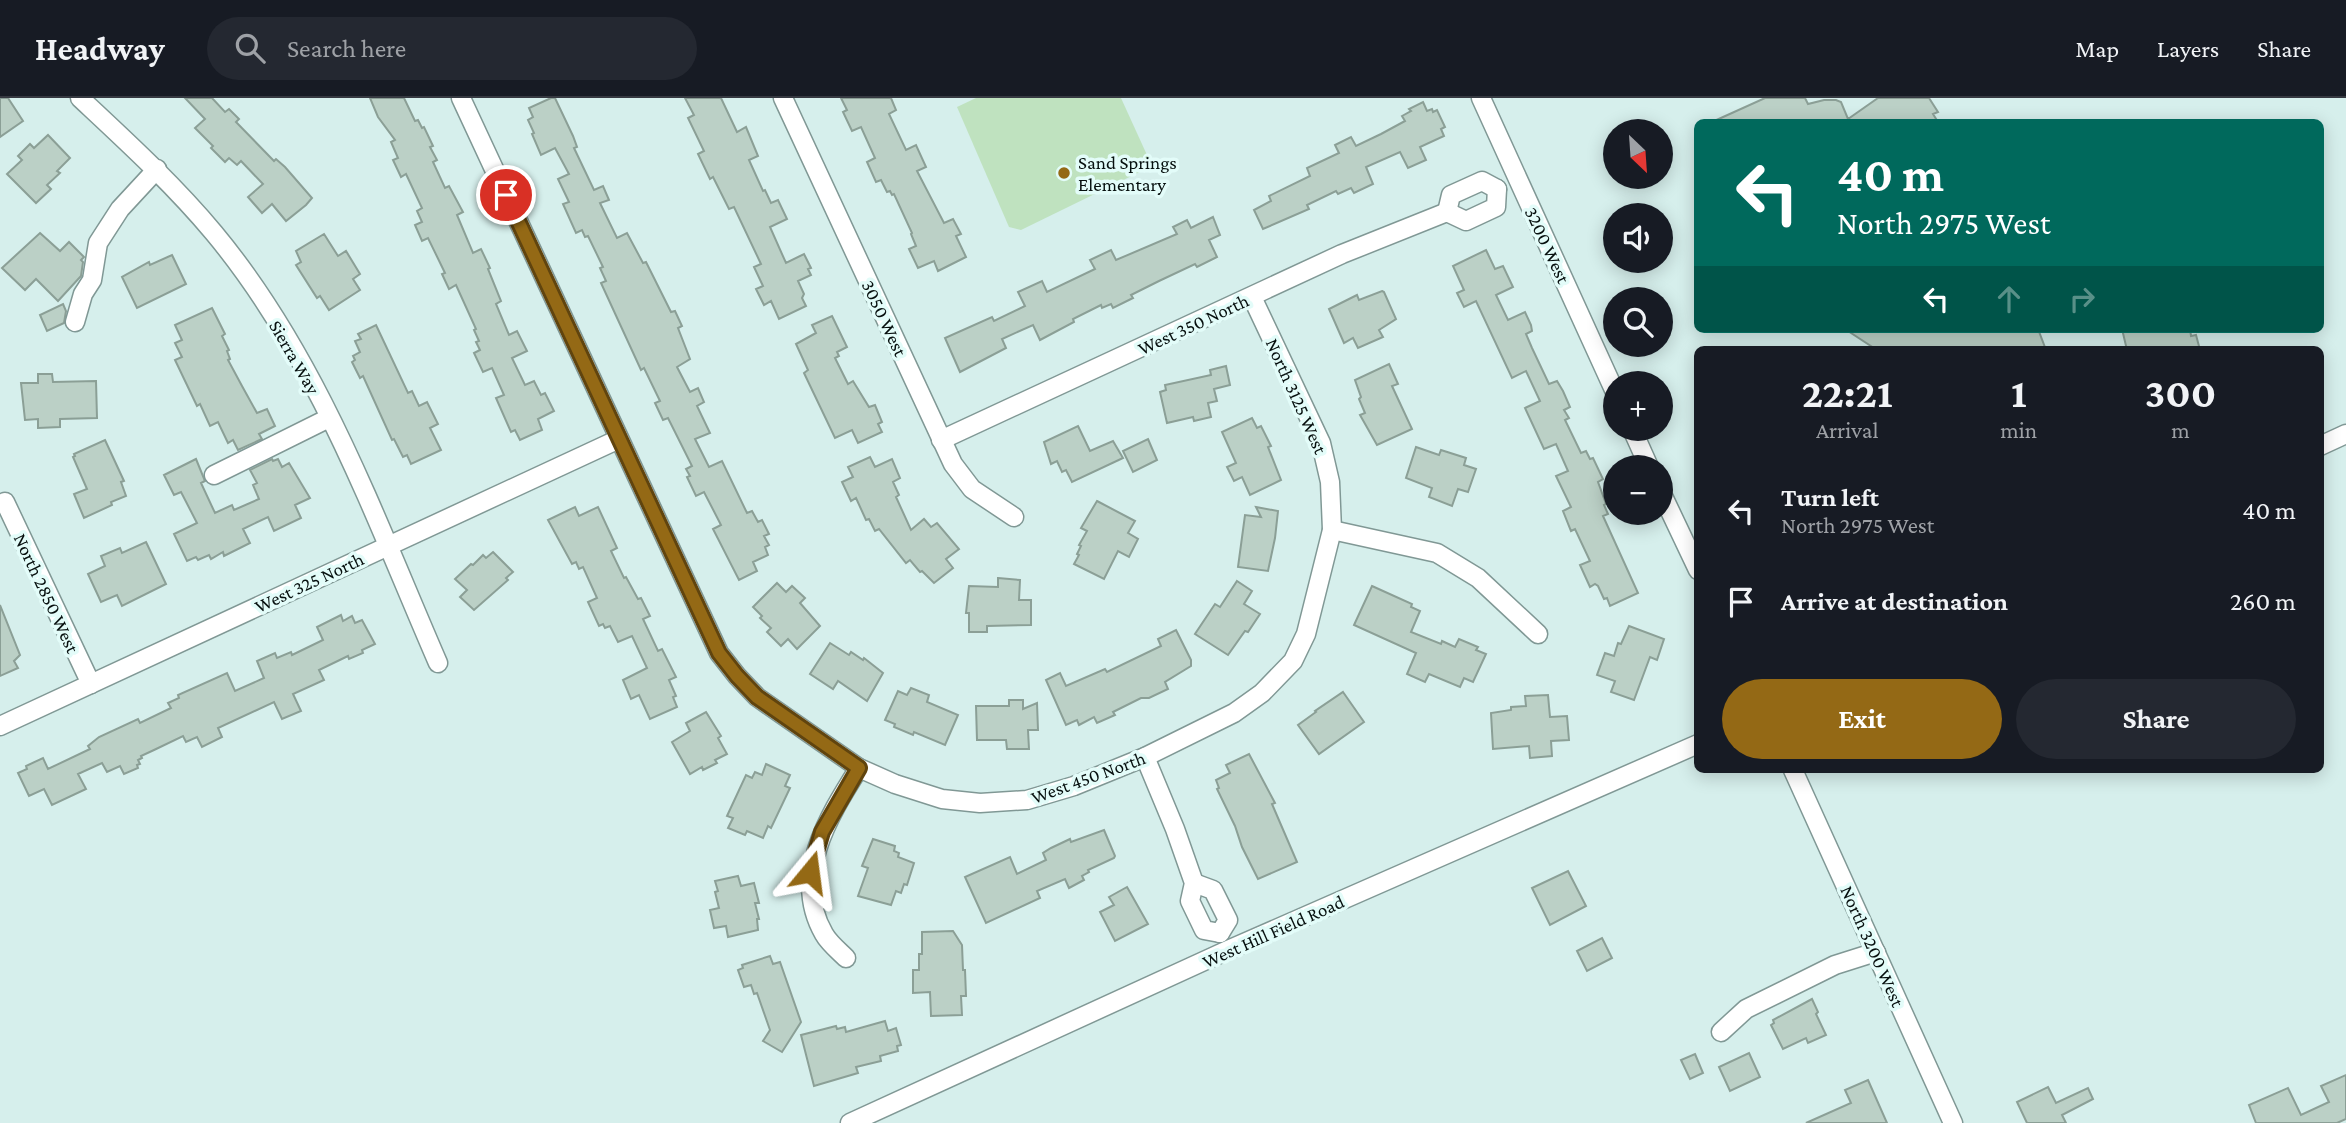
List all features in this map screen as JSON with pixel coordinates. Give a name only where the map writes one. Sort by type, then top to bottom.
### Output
[{"type":"street","name":"Sierra Way","points":[[80,98],[157,169],[215,234],[254,286],[294,350],[329,418],[439,663]]},
{"type":"street","name":"West 450 North","points":[[461,98],[719,653],[757,697],[859,768],[895,784],[942,799],[980,803],[1027,800],[1074,786],[1145,757],[1234,713],[1262,693],[1293,661]]},
{"type":"street","name":"3050 West","points":[[783,98],[953,464],[972,489],[1014,517]]},
{"type":"street","name":"3200 West","points":[[1481,98],[1605,371]]},
{"type":"street","points":[[75,322],[83,294],[92,279],[98,243],[120,209],[157,169]]},
{"type":"street","name":"West 350 North","points":[[1497,188],[1517,178]]},
{"type":"street","name":"West 350 North","points":[[1447,212],[1451,195],[1461,190],[1482,181],[1497,188]]},
{"type":"street","name":"West 350 North","points":[[941,440],[1342,254],[1447,212],[1466,221],[1496,207],[1497,188]]},
{"type":"street","name":"North 3125 West","points":[[1252,297],[1321,443],[1330,482],[1332,530],[1306,634],[1293,661]]},
{"type":"street","points":[[214,475],[329,418]]},
{"type":"street","points":[[2324,444],[2346,434]]},
{"type":"street","name":"West 325 North","points":[[0,726],[619,439]]},
{"type":"street","name":"North 2850 West","points":[[5,502],[90,684]]},
{"type":"street","points":[[1673,517],[1694,562]]},
{"type":"street","points":[[1332,530],[1437,553],[1478,578],[1538,634]]},
{"type":"street","name":"West Hill Field Road","points":[[850,1123],[1228,950],[1694,746]]},
{"type":"street","points":[[1145,757],[1194,883],[1190,901],[1203,930],[1220,933]]},
{"type":"street","points":[[846,958],[825,936],[813,907],[810,872],[822,832],[859,768]]},
{"type":"street","name":"North 3200 West","points":[[1794,773],[1953,1123]]},
{"type":"street","points":[[1194,883],[1213,890],[1228,920],[1220,933]]},
{"type":"street","points":[[1220,933],[1228,950]]},
{"type":"street","points":[[1721,1032],[1746,1009],[1835,965],[1876,952]]},
{"type":"green space","points":[[976,98],[1121,98],[1152,166],[1021,230],[1009,227],[957,107]]},
{"type":"building","points":[[0,98],[8,98],[23,121],[0,137]]},
{"type":"building","points":[[185,98],[212,98],[225,112],[229,109],[239,119],[236,122],[274,161],[276,159],[285,167],[312,198],[286,221],[272,204],[262,213],[248,197],[263,184],[241,161],[237,165],[229,158],[225,162],[211,148],[213,146],[195,128],[205,119]]},
{"type":"building","points":[[370,98],[404,98],[415,121],[418,120],[422,128],[424,127],[437,160],[433,162],[445,188],[449,186],[463,212],[457,215],[473,253],[481,249],[490,268],[488,269],[501,301],[496,304],[509,335],[517,331],[527,351],[512,358],[525,385],[534,381],[541,395],[545,393],[554,411],[538,419],[542,430],[520,440],[515,430],[511,432],[496,398],[504,395],[492,368],[483,372],[474,353],[480,350],[476,342],[479,341],[474,330],[476,329],[456,285],[449,289],[442,274],[445,273],[428,238],[422,241],[415,225],[422,222],[417,211],[422,208],[406,174],[401,177],[393,160],[398,158],[391,142],[395,140],[378,117]]},
{"type":"building","points":[[555,98],[573,136],[577,147],[574,148],[594,190],[603,186],[609,200],[600,203],[617,238],[627,233],[643,263],[646,262],[671,312],[675,311],[682,326],[678,328],[690,359],[677,367],[690,392],[698,388],[704,402],[697,406],[710,433],[695,439],[709,467],[722,461],[747,513],[752,511],[758,522],[762,520],[769,534],[764,536],[769,545],[765,547],[768,555],[753,562],[757,571],[739,580],[713,529],[721,525],[704,492],[696,496],[687,477],[690,476],[686,469],[692,466],[668,418],[663,420],[655,403],[660,401],[644,368],[641,370],[601,283],[606,281],[600,268],[603,267],[588,236],[585,237],[582,230],[576,233],[563,204],[569,202],[558,179],[569,174],[555,148],[541,155],[532,134],[534,133],[528,120],[533,117],[529,108]]},
{"type":"building","points":[[685,98],[721,98],[737,132],[746,127],[758,156],[749,160],[763,191],[765,190],[771,203],[778,200],[787,219],[770,227],[786,263],[804,254],[811,268],[808,269],[811,275],[798,281],[806,306],[779,319],[771,301],[764,305],[756,289],[763,286],[754,267],[761,264],[734,207],[729,209],[698,154],[704,151],[688,118],[694,115]]},
{"type":"building","points":[[841,98],[891,98],[896,110],[889,114],[906,150],[916,145],[926,167],[917,171],[944,223],[953,219],[961,234],[956,236],[966,257],[938,271],[934,261],[918,268],[909,249],[916,246],[912,233],[894,194],[887,192],[881,180],[876,182],[867,162],[875,158],[861,127],[852,131],[843,112],[847,110]]},
{"type":"building","points":[[1765,98],[1805,98],[1808,104],[1824,100],[1841,102],[1848,119],[1719,119]]},
{"type":"building","points":[[1878,98],[1929,98],[1938,112],[1933,114],[1936,119],[1848,119]]},
{"type":"building","points":[[1423,102],[1427,111],[1437,110],[1445,127],[1441,129],[1444,136],[1420,147],[1426,160],[1408,168],[1400,152],[1366,167],[1373,184],[1354,193],[1351,188],[1338,194],[1336,191],[1307,205],[1309,209],[1263,229],[1254,210],[1271,201],[1269,196],[1310,176],[1307,168],[1339,153],[1335,145],[1351,137],[1356,146],[1381,134],[1405,121],[1402,116]]},
{"type":"building","points":[[48,135],[70,158],[57,171],[60,173],[47,185],[51,189],[36,203],[7,174],[22,160],[18,156],[30,144],[34,148]]},
{"type":"building","points":[[1213,217],[1220,235],[1209,240],[1217,257],[1159,281],[1113,308],[1111,304],[1102,308],[1101,305],[1040,340],[1033,325],[1002,339],[1006,348],[960,372],[945,338],[992,317],[994,321],[1025,306],[1018,292],[1042,281],[1047,292],[1095,269],[1090,260],[1111,250],[1116,260],[1177,234],[1173,227],[1187,220],[1191,228]]},
{"type":"building","points":[[40,233],[60,251],[69,242],[84,257],[81,260],[81,276],[58,301],[36,279],[25,290],[2,268]]},
{"type":"building","points":[[324,234],[338,256],[346,251],[360,274],[353,279],[360,290],[329,310],[320,296],[317,298],[296,265],[301,262],[296,251]]},
{"type":"building","points":[[1486,250],[1495,269],[1503,266],[1513,287],[1496,295],[1508,320],[1525,312],[1532,331],[1526,334],[1549,384],[1557,381],[1563,391],[1570,407],[1564,410],[1569,418],[1565,420],[1581,453],[1586,451],[1590,459],[1593,458],[1603,479],[1598,482],[1603,496],[1603,525],[1607,525],[1638,593],[1610,606],[1598,586],[1595,584],[1590,587],[1580,565],[1590,561],[1575,529],[1571,531],[1563,511],[1571,507],[1556,476],[1568,471],[1556,444],[1544,449],[1525,408],[1540,401],[1526,371],[1512,378],[1476,301],[1464,307],[1457,293],[1464,290],[1453,266]]},
{"type":"building","points":[[172,255],[186,284],[137,308],[122,277],[149,262],[150,265]]},
{"type":"building","points":[[1382,291],[1396,319],[1379,330],[1383,337],[1358,348],[1353,338],[1344,343],[1329,309],[1357,295],[1359,300]]},
{"type":"building","points":[[63,304],[66,311],[64,323],[47,331],[40,315]]},
{"type":"building","points":[[212,308],[225,334],[222,336],[229,350],[228,360],[257,413],[267,409],[275,426],[259,434],[262,439],[238,450],[233,440],[228,443],[218,422],[210,426],[200,404],[197,406],[175,360],[182,357],[175,343],[182,340],[175,325]]},
{"type":"building","points":[[832,316],[847,347],[837,352],[839,356],[835,358],[848,384],[853,381],[869,407],[875,405],[882,422],[878,424],[882,432],[858,443],[852,430],[835,438],[804,373],[808,370],[796,344],[816,333],[812,325]]},
{"type":"building","points":[[376,325],[408,393],[412,391],[419,406],[427,402],[438,424],[430,428],[441,450],[411,464],[407,455],[403,457],[394,439],[392,440],[363,376],[360,378],[352,362],[355,360],[353,356],[360,352],[355,341],[361,339],[358,334]]},
{"type":"building","points":[[1851,333],[2040,333],[2044,346],[1871,346]]},
{"type":"building","points":[[2123,333],[2191,333],[2191,336],[2196,335],[2199,346],[2126,346]]},
{"type":"building","points":[[1389,364],[1398,384],[1392,386],[1412,429],[1377,445],[1360,415],[1365,413],[1355,380]]},
{"type":"building","points":[[1226,366],[1230,385],[1214,389],[1217,401],[1208,403],[1211,417],[1194,421],[1193,417],[1167,423],[1160,392],[1166,390],[1165,385],[1211,375],[1210,370]]},
{"type":"building","points":[[38,374],[52,374],[53,382],[96,381],[97,418],[60,419],[60,427],[38,428],[38,419],[25,420],[21,383],[38,383]]},
{"type":"building","points":[[1252,418],[1257,428],[1261,426],[1271,446],[1268,447],[1281,480],[1250,495],[1242,477],[1234,481],[1227,467],[1236,463],[1222,432]]},
{"type":"building","points":[[1078,426],[1090,451],[1113,441],[1123,458],[1072,482],[1066,470],[1062,472],[1057,461],[1051,464],[1044,442]]},
{"type":"building","points":[[1148,439],[1157,460],[1133,472],[1123,451]]},
{"type":"building","points":[[105,440],[124,481],[121,482],[126,496],[84,518],[74,494],[87,489],[73,457],[74,454]]},
{"type":"building","points":[[1416,447],[1439,455],[1441,450],[1466,458],[1464,465],[1476,469],[1468,492],[1458,489],[1452,506],[1429,497],[1432,488],[1406,478]]},
{"type":"building","points":[[870,457],[875,467],[892,459],[900,478],[893,482],[899,495],[896,497],[911,530],[924,519],[931,527],[937,523],[959,549],[946,559],[953,568],[934,583],[910,560],[906,563],[879,529],[875,531],[869,519],[866,520],[856,498],[851,501],[842,482],[853,477],[848,467]]},
{"type":"building","points":[[196,459],[205,481],[201,483],[215,513],[232,505],[234,510],[259,499],[253,485],[257,483],[250,470],[272,459],[278,459],[282,467],[289,463],[310,498],[295,505],[301,518],[274,531],[268,517],[243,529],[250,543],[224,556],[223,552],[211,559],[209,555],[187,561],[174,534],[197,523],[181,492],[174,495],[164,475]]},
{"type":"building","points":[[1097,501],[1135,521],[1128,533],[1138,539],[1129,557],[1118,551],[1104,579],[1074,564],[1079,555],[1079,545],[1087,531],[1081,528]]},
{"type":"building","points":[[575,507],[579,516],[598,507],[617,548],[611,551],[624,578],[626,577],[638,599],[641,598],[650,616],[643,619],[658,651],[662,649],[676,677],[669,680],[676,696],[673,697],[677,707],[650,719],[639,695],[631,699],[623,680],[647,668],[632,636],[618,642],[610,626],[599,626],[588,602],[597,598],[583,567],[579,569],[576,562],[572,564],[548,520]]},
{"type":"building","points":[[1256,507],[1278,511],[1268,571],[1238,567],[1245,515],[1261,517]]},
{"type":"building","points":[[146,542],[166,584],[122,606],[117,595],[101,602],[88,574],[105,566],[101,556],[120,548],[122,553]]},
{"type":"building","points":[[493,552],[513,572],[506,578],[508,580],[474,610],[460,597],[467,590],[455,579],[483,555],[486,558]]},
{"type":"building","points":[[998,578],[1020,580],[1019,600],[1031,600],[1031,625],[987,626],[987,632],[969,632],[969,613],[966,613],[969,586],[998,587]]},
{"type":"building","points":[[1237,581],[1252,591],[1244,604],[1260,614],[1228,655],[1195,634],[1215,604],[1220,607]]},
{"type":"building","points":[[777,583],[786,592],[792,586],[805,598],[800,603],[820,626],[797,649],[788,639],[781,646],[767,632],[771,628],[753,607]]},
{"type":"building","points":[[1372,586],[1412,604],[1411,607],[1420,611],[1411,632],[1455,647],[1459,639],[1478,647],[1476,650],[1486,654],[1473,682],[1464,678],[1460,687],[1429,674],[1425,682],[1407,674],[1416,653],[1354,625]]},
{"type":"building","points":[[0,605],[20,655],[14,661],[18,668],[0,676]]},
{"type":"building","points":[[341,615],[343,621],[352,616],[355,623],[362,620],[375,644],[362,650],[363,653],[349,659],[348,656],[319,670],[324,680],[293,694],[301,711],[282,719],[274,702],[218,728],[222,737],[202,747],[197,737],[186,742],[183,736],[141,756],[138,768],[124,774],[120,766],[107,772],[102,763],[78,774],[86,789],[52,805],[44,789],[29,796],[18,773],[27,769],[26,766],[43,758],[48,769],[90,749],[88,746],[99,737],[138,719],[140,723],[171,708],[168,703],[179,698],[178,695],[227,673],[235,691],[264,678],[257,661],[275,653],[277,658],[291,652],[292,655],[323,640],[317,627]]},
{"type":"building","points":[[1629,626],[1664,639],[1657,660],[1650,657],[1634,700],[1611,692],[1615,681],[1597,675],[1605,653],[1614,656],[1618,643],[1621,644]]},
{"type":"building","points":[[1176,630],[1191,660],[1191,666],[1165,682],[1168,689],[1149,698],[1141,698],[1097,723],[1094,717],[1079,725],[1077,720],[1066,725],[1046,680],[1060,673],[1066,686],[1105,669],[1107,672],[1161,646],[1158,639]]},
{"type":"building","points":[[830,643],[849,655],[851,652],[863,660],[864,658],[883,673],[867,701],[838,681],[833,689],[810,674]]},
{"type":"building","points":[[911,688],[929,695],[927,702],[958,715],[945,745],[914,732],[913,735],[885,720],[898,691],[907,695]]},
{"type":"building","points":[[1343,692],[1364,722],[1319,754],[1298,725]]},
{"type":"building","points":[[1548,695],[1550,717],[1567,716],[1569,740],[1551,741],[1552,756],[1530,758],[1529,746],[1493,749],[1491,713],[1526,706],[1525,696]]},
{"type":"building","points":[[1009,700],[1023,700],[1023,709],[1037,703],[1038,730],[1028,730],[1029,749],[1007,749],[1006,740],[977,740],[976,706],[1009,706]]},
{"type":"building","points":[[706,712],[721,736],[718,738],[727,754],[715,760],[717,763],[690,774],[672,742],[690,731],[686,723]]},
{"type":"building","points":[[1249,754],[1275,803],[1272,804],[1297,862],[1258,879],[1217,789],[1216,780],[1230,773],[1226,765]]},
{"type":"building","points":[[766,764],[790,775],[785,786],[790,788],[771,828],[768,826],[763,838],[747,831],[745,835],[728,828],[733,818],[727,816],[746,775],[752,778],[755,772],[762,775]]},
{"type":"building","points":[[1104,830],[1114,858],[1088,870],[1089,872],[1082,876],[1084,880],[1069,888],[1065,879],[1037,891],[1040,898],[986,923],[965,877],[1010,857],[1017,874],[1046,860],[1043,853],[1051,848],[1070,839],[1071,842]]},
{"type":"building","points":[[873,839],[895,846],[894,851],[899,853],[898,857],[914,863],[907,885],[904,884],[901,893],[896,891],[891,905],[858,896],[868,868],[862,866]]},
{"type":"building","points":[[1568,871],[1586,906],[1550,925],[1532,888]]},
{"type":"building","points":[[738,876],[741,886],[754,883],[759,903],[755,903],[759,919],[758,930],[728,937],[726,926],[714,928],[710,910],[719,908],[715,881]]},
{"type":"building","points":[[1127,887],[1148,924],[1115,941],[1100,912],[1114,905],[1109,897]]},
{"type":"building","points":[[953,931],[962,945],[965,970],[966,996],[961,996],[962,1015],[931,1016],[930,992],[913,993],[913,970],[919,970],[922,932]]},
{"type":"building","points":[[1602,938],[1612,958],[1587,971],[1577,951]]},
{"type":"building","points":[[770,956],[773,964],[780,962],[801,1022],[782,1052],[763,1041],[770,1030],[757,993],[754,994],[751,985],[744,987],[738,970],[743,968],[742,965]]},
{"type":"building","points":[[1812,999],[1826,1035],[1808,1043],[1806,1038],[1783,1049],[1771,1025],[1773,1020]]},
{"type":"building","points":[[885,1021],[888,1031],[896,1028],[901,1045],[897,1046],[898,1051],[880,1056],[881,1061],[856,1067],[858,1073],[814,1086],[801,1035],[836,1026],[837,1029],[845,1027],[846,1032]]},
{"type":"building","points":[[1749,1053],[1760,1077],[1730,1091],[1719,1067]]},
{"type":"building","points":[[1695,1054],[1703,1073],[1690,1079],[1681,1060]]},
{"type":"building","points":[[2346,1075],[2346,1119],[2337,1123],[2256,1123],[2249,1105],[2288,1088],[2301,1115],[2329,1102],[2321,1086]]},
{"type":"building","points":[[1868,1080],[1887,1123],[1806,1123],[1851,1103],[1845,1090]]},
{"type":"building","points":[[2048,1087],[2056,1103],[2088,1088],[2093,1099],[2062,1115],[2066,1123],[2027,1123],[2017,1102]]},
{"type":"place","name":"Sand Springs Elementary","points":[[1064,173]]},
{"type":"route","points":[[506,195],[719,653],[757,697],[859,768],[822,832],[810,872]]}]
